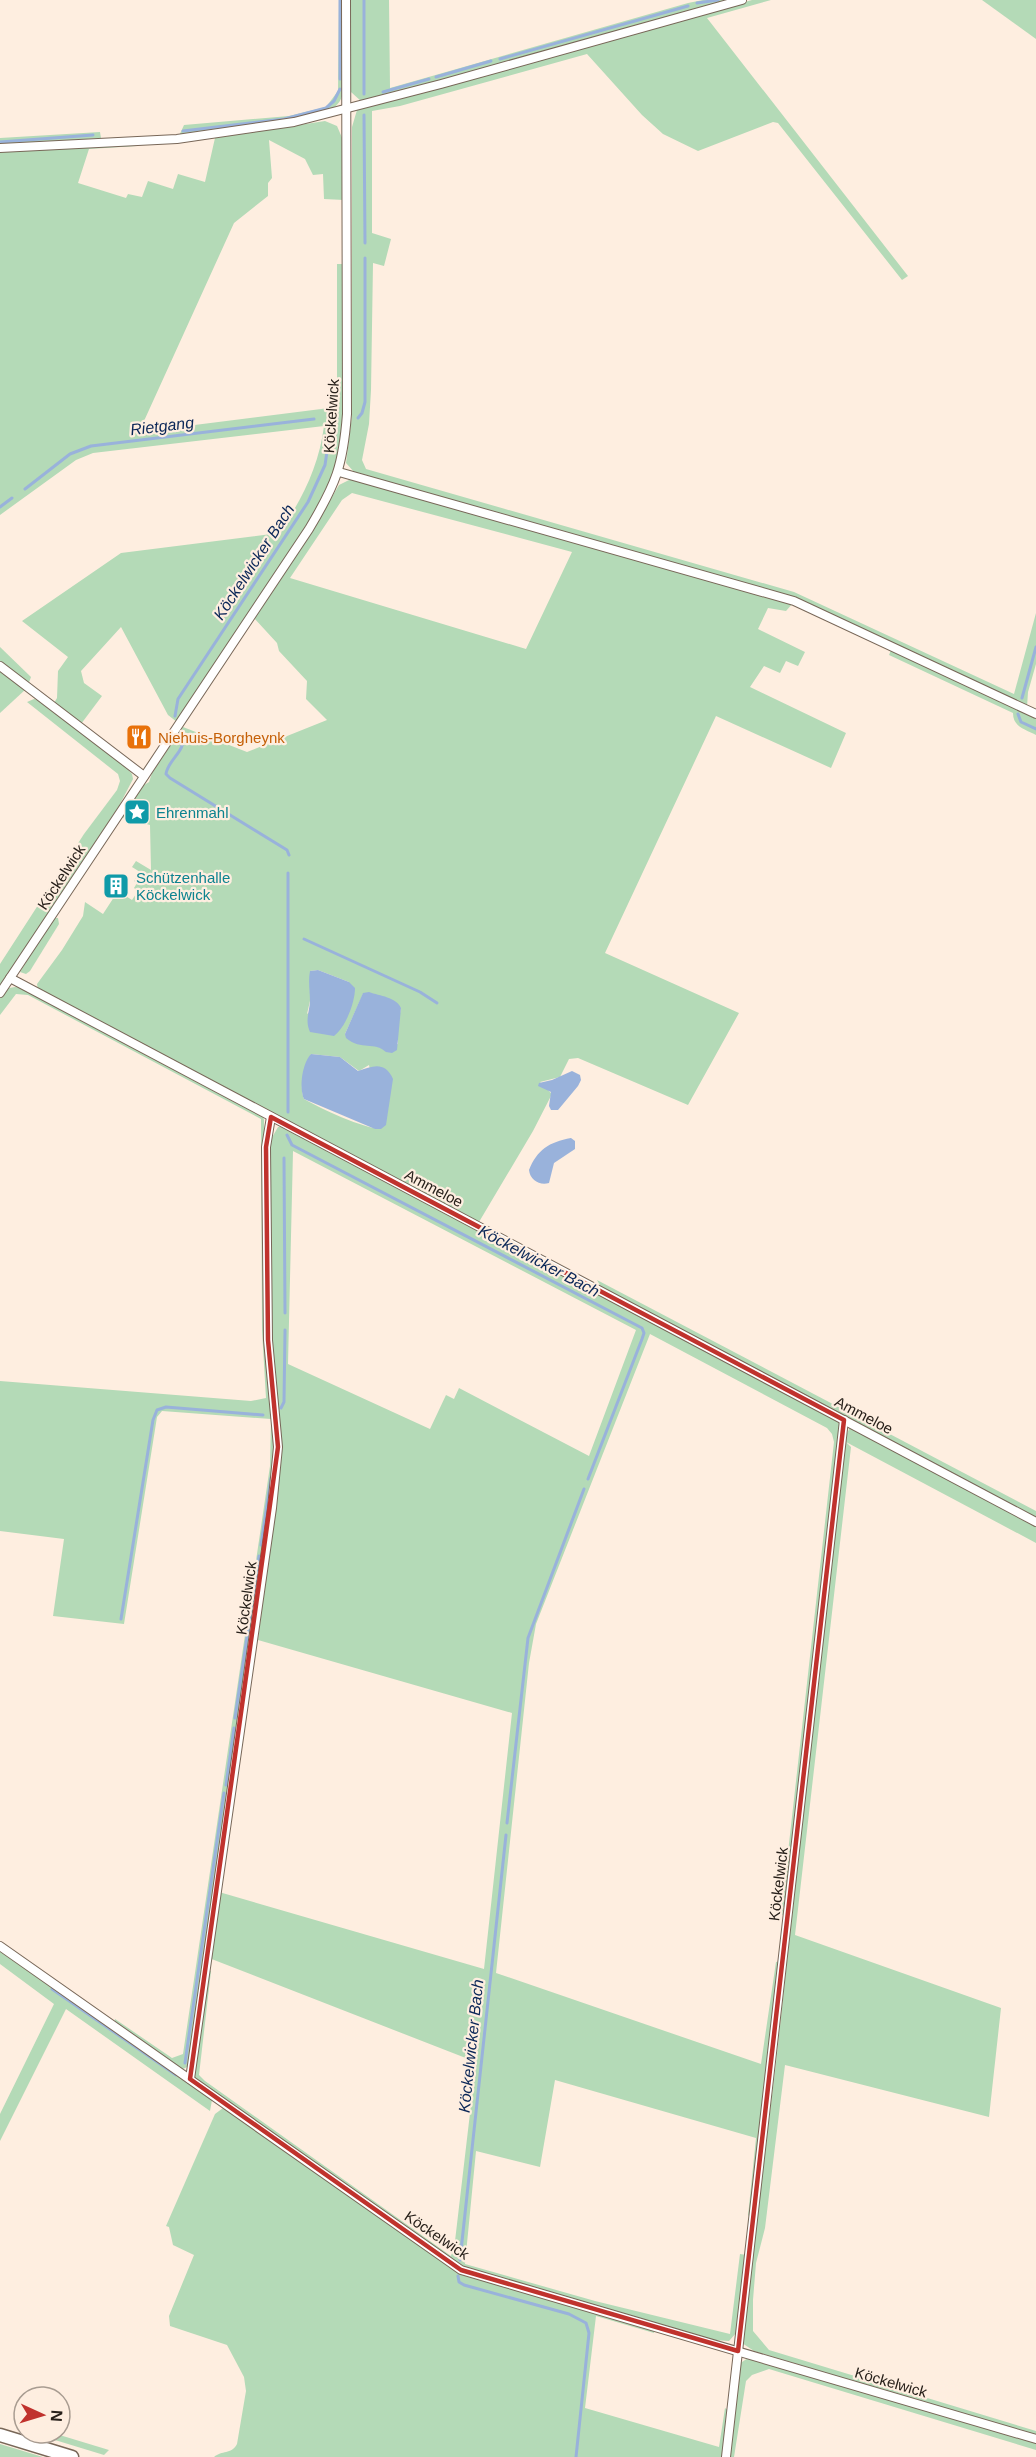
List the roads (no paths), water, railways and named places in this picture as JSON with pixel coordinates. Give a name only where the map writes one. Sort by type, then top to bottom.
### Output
[{"type":"main road","points":[[0,2435],[72,2457]]},
{"type":"street","name":"Köckelwick","points":[[0,993],[309,529],[327,499],[339,472],[344,450],[347,414],[346,0]]},
{"type":"street","points":[[0,148],[188,138],[294,122],[742,0]]},
{"type":"street","points":[[339,472],[794,602],[1036,714]]},
{"type":"street","points":[[0,666],[144,776]]},
{"type":"street","name":"Ammeloe","points":[[10,978],[1036,1522]]},
{"type":"street","name":"Köckelwick","points":[[189,2079],[273,1508],[278,1448],[268,1340],[266,1147],[271,1117]]},
{"type":"street","name":"Köckelwick","points":[[726,2457],[844,1420]]},
{"type":"street","name":"Köckelwick","points":[[0,1946],[461,2270],[1036,2439]]},
{"type":"water","points":[[318,970],[349,982],[355,988],[349,1014],[334,1036],[310,1032],[309,1028],[310,971]]},
{"type":"water","points":[[369,992],[392,999],[401,1008],[397,1050],[392,1053],[377,1047],[357,1044],[346,1038],[345,1034],[363,993]]},
{"type":"water","points":[[311,1054],[340,1057],[358,1071],[378,1066],[386,1069],[393,1079],[386,1125],[381,1129],[375,1129],[304,1099],[302,1076]]},
{"type":"water","points":[[572,1071],[580,1075],[581,1080],[578,1086],[558,1110],[551,1110],[549,1106],[551,1092],[538,1086],[539,1083]]},
{"type":"water","points":[[571,1138],[575,1141],[575,1149],[554,1163],[549,1183],[542,1184],[533,1179],[529,1170],[540,1152],[556,1142]]},
{"type":"waterway","points":[[340,0],[340,79]]},
{"type":"waterway","name":"Köckelwicker Bach","points":[[364,0],[364,94]]},
{"type":"waterway","points":[[697,3],[718,0]]},
{"type":"waterway","points":[[500,59],[688,6]]},
{"type":"waterway","points":[[436,77],[491,61]]},
{"type":"waterway","points":[[383,92],[429,79]]},
{"type":"waterway","points":[[183,131],[284,119],[326,108],[334,101],[340,89]]},
{"type":"waterway","name":"Köckelwicker Bach","points":[[364,115],[365,243]]},
{"type":"waterway","points":[[0,142],[93,135]]},
{"type":"waterway","name":"Köckelwicker Bach","points":[[358,418],[365,402],[365,258]]},
{"type":"waterway","name":"Köckelwicker Bach","points":[[175,716],[178,699],[308,502],[325,465],[332,418],[337,418]]},
{"type":"waterway","name":"Rietgang","points":[[25,489],[70,454],[91,446],[314,419]]},
{"type":"waterway","name":"Rietgang","points":[[0,507],[12,498]]},
{"type":"waterway","points":[[1022,698],[1036,647]]},
{"type":"waterway","points":[[1018,714],[1021,722],[1036,729]]},
{"type":"waterway","name":"Köckelwicker Bach","points":[[182,736],[180,751],[166,774],[287,850],[289,855]]},
{"type":"waterway","name":"Köckelwicker Bach","points":[[288,873],[288,1112]]},
{"type":"waterway","points":[[304,939],[420,992],[437,1003]]},
{"type":"waterway","name":"Köckelwicker Bach","points":[[287,1135],[292,1145],[642,1328],[644,1333],[642,1339],[588,1479]]},
{"type":"waterway","points":[[284,1158],[285,1313]]},
{"type":"waterway","points":[[281,1408],[284,1402],[285,1330]]},
{"type":"waterway","points":[[121,1619],[153,1420],[157,1410],[166,1407],[263,1415]]},
{"type":"waterway","points":[[261,1545],[271,1478]]},
{"type":"waterway","name":"Köckelwicker Bach","points":[[507,1823],[528,1638],[584,1489]]},
{"type":"waterway","points":[[235,1718],[259,1556]]},
{"type":"waterway","points":[[226,1785],[234,1728]]},
{"type":"waterway","points":[[185,2063],[224,1793]]},
{"type":"waterway","name":"Köckelwicker Bach","points":[[460,2260],[506,1835]]},
{"type":"waterway","points":[[52,1989],[176,2075]]},
{"type":"waterway","name":"Köckelwicker Bach","points":[[458,2276],[459,2282],[464,2285],[569,2314],[586,2323],[589,2333],[576,2457]]},
{"type":"place","name":"Niehuis-Borgheynk","points":[[139,737]]},
{"type":"place","name":"Ehrenmahl","points":[[137,812]]},
{"type":"place","name":"Schützenhalle Köckelwick","points":[[116,886]]}]
